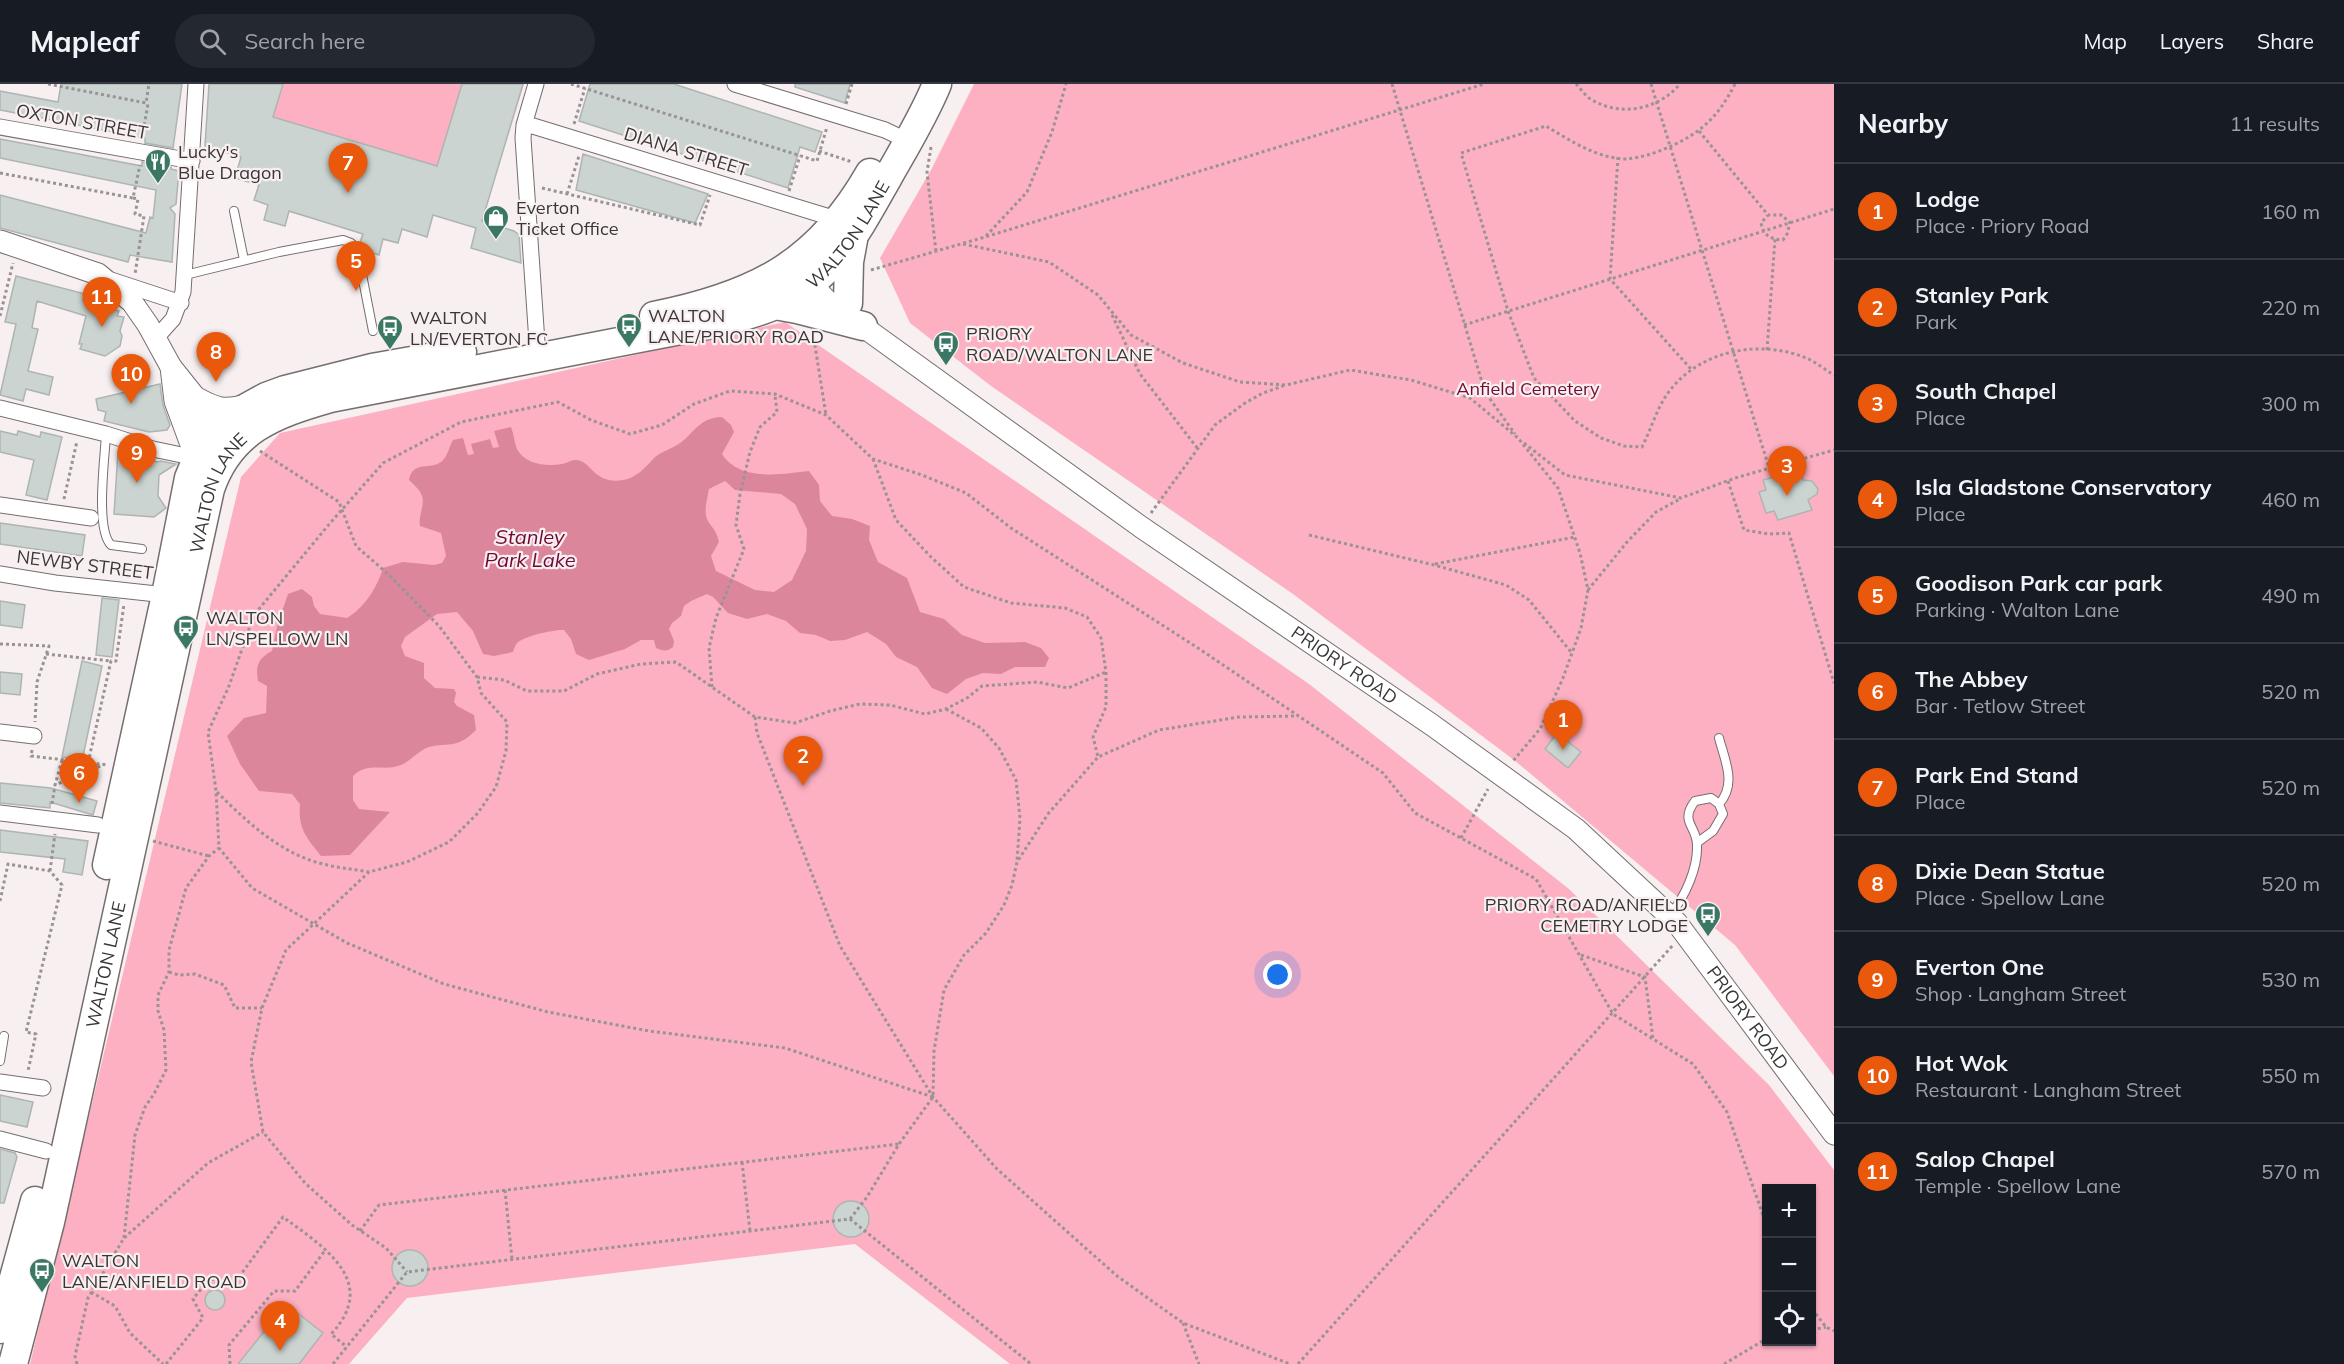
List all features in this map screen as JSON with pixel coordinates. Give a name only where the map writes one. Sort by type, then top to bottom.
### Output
[{"type":"highway","name":"WALTON LANE","points":[[844,230],[848,208],[873,168],[911,139],[916,84]]},
{"type":"highway","name":"WALTON LANE","points":[[0,1329],[46,1151],[117,766],[166,595],[189,478],[208,453],[223,424],[252,404],[285,390],[372,368],[538,348],[727,321],[775,305],[844,230],[911,139],[938,84]]},
{"type":"highway","points":[[775,305],[856,317],[844,230]]},
{"type":"highway","name":"WALTON LANE","points":[[208,453],[298,407],[538,348],[720,299],[750,289],[774,276],[811,266]]},
{"type":"highway","name":"WALTON LANE","points":[[14,1364],[50,1222],[210,489],[208,453]]},
{"type":"street","points":[[156,338],[173,320],[180,303],[185,275],[196,84]]},
{"type":"street","points":[[536,84],[524,125],[538,348]]},
{"type":"street","points":[[735,84],[911,139]]},
{"type":"street","name":"DIANA STREET","points":[[524,125],[577,139],[826,216],[844,230]]},
{"type":"street","name":"OXTON STREET","points":[[0,127],[192,161]]},
{"type":"street","points":[[9,244],[180,303]]},
{"type":"street","name":"PRIORY ROAD","points":[[811,266],[856,317],[1141,527],[1432,725],[1576,829],[1670,916],[1684,932],[1834,1134]]},
{"type":"street","points":[[98,274],[132,302],[156,338],[171,367],[195,397],[217,408],[252,404]]},
{"type":"street","points":[[171,367],[175,401],[208,453]]},
{"type":"street","points":[[195,397],[208,453]]},
{"type":"street","points":[[0,408],[106,434],[153,449],[208,453]]},
{"type":"street","points":[[0,505],[91,518]]},
{"type":"street","name":"NEWBY STREET","points":[[0,574],[55,583],[166,595]]},
{"type":"street","points":[[0,732],[34,736]]},
{"type":"street","points":[[0,813],[98,825]]},
{"type":"street","points":[[0,1082],[43,1088]]},
{"type":"street","points":[[0,1140],[46,1151]]},
{"type":"lane","points":[[234,211],[244,260]]},
{"type":"lane","points":[[185,275],[244,260],[343,240],[351,243],[357,249],[373,331]]},
{"type":"lane","points":[[106,434],[102,508],[104,533],[111,545],[142,549]]},
{"type":"lane","points":[[1719,738],[1729,787],[1726,796],[1719,804]]},
{"type":"lane","points":[[1670,916],[1677,907],[1696,863],[1698,842],[1688,819],[1689,809],[1695,801],[1711,798],[1719,804],[1723,814],[1713,831],[1698,842]]},
{"type":"lane","points":[[0,1061],[4,1036]]},
{"type":"path","points":[[48,84],[146,103]]},
{"type":"path","points":[[133,198],[149,84]]},
{"type":"path","points":[[571,84],[816,161],[852,84]]},
{"type":"path","points":[[985,237],[1027,192],[1052,132],[1066,84]]},
{"type":"path","points":[[1392,84],[1485,392],[1558,488],[1575,537],[1588,590],[1581,628],[1540,729],[1488,789],[1461,838]]},
{"type":"path","points":[[867,271],[963,244],[1484,84]]},
{"type":"path","points":[[1576,84],[1590,98],[1616,109],[1640,109],[1657,103],[1672,93],[1680,84]]},
{"type":"path","points":[[1652,84],[1769,468]]},
{"type":"path","points":[[1735,84],[1724,105],[1695,135],[1643,155],[1626,159],[1601,154],[1572,142],[1546,126],[1461,153],[1508,311],[1534,378],[1552,400],[1575,422],[1601,438],[1624,446],[1642,447],[1659,407],[1671,388],[1691,369],[1716,355],[1782,350],[1807,358],[1834,375]]},
{"type":"path","points":[[567,194],[585,88]]},
{"type":"path","points":[[1699,131],[1768,215]]},
{"type":"path","points":[[911,139],[927,172],[936,252]]},
{"type":"path","points":[[819,151],[873,168]]},
{"type":"path","points":[[784,204],[800,156]]},
{"type":"path","points":[[1618,157],[1610,279],[1691,369]]},
{"type":"path","points":[[0,173],[138,199],[135,213],[144,216],[133,288]]},
{"type":"path","points":[[526,184],[700,225],[714,182]]},
{"type":"path","points":[[1464,325],[1834,209]]},
{"type":"path","points":[[1782,214],[1790,223],[1783,240],[1764,232],[1761,223],[1768,215],[1782,214]]},
{"type":"path","points":[[1767,350],[1776,239]]},
{"type":"path","points":[[0,316],[9,244]]},
{"type":"path","points":[[963,244],[1050,262],[1098,295],[1131,335],[1183,363],[1240,382],[1286,385]]},
{"type":"path","points":[[1109,308],[1140,374],[1198,448]]},
{"type":"path","points":[[1141,527],[1215,425],[1263,393],[1286,385],[1350,370],[1411,380],[1470,398],[1565,475],[1682,498]]},
{"type":"path","points":[[933,1097],[785,1048],[649,1031],[548,1012],[444,984],[347,943],[252,888],[219,848],[216,791],[208,732],[229,686],[254,615],[382,463],[461,422],[558,402],[591,420],[630,435],[662,425],[694,404],[730,391],[775,394],[826,415],[873,459],[966,493],[1011,528],[1300,716],[1383,773],[1415,813],[1536,879],[1613,1014],[1693,1064],[1726,1112],[1762,1210]]},
{"type":"path","points":[[712,687],[709,648],[718,613],[744,549],[736,525],[740,494],[750,452],[760,427],[777,412],[775,394]]},
{"type":"path","points":[[60,514],[80,428]]},
{"type":"path","points":[[216,791],[246,821],[284,848],[321,864],[369,872],[407,862],[449,842],[477,814],[496,787],[506,751],[507,722],[481,693],[477,677],[436,622],[356,546],[339,502],[254,447]]},
{"type":"path","points":[[1588,590],[1627,542],[1656,512],[1682,498],[1728,481],[1834,450]]},
{"type":"path","points":[[873,459],[896,520],[964,587],[1011,603],[1065,608],[1087,617],[1101,638],[1106,672],[1106,707],[1093,737],[1098,757]]},
{"type":"path","points":[[1728,481],[1744,530],[1769,534],[1789,533],[1834,683]]},
{"type":"path","points":[[1309,536],[1434,565],[1506,585],[1529,600],[1572,653]]},
{"type":"path","points":[[1434,565],[1575,537]]},
{"type":"path","points":[[46,654],[116,661],[126,590]]},
{"type":"path","points":[[0,644],[49,646],[37,682],[31,756],[117,766]]},
{"type":"path","points":[[88,763],[111,661]]},
{"type":"path","points":[[477,677],[504,680],[527,691],[564,691],[597,674],[641,664],[676,662],[755,717],[795,723],[860,704],[890,705],[925,714],[946,709],[968,698],[982,686],[1037,682],[1068,688],[1106,672]]},
{"type":"path","points":[[333,1364],[407,1272],[850,1219],[933,1097],[934,1051],[944,990],[964,955],[986,933],[1004,905],[1012,885],[1017,862],[1020,818],[1016,780],[999,748],[981,728],[946,709]]},
{"type":"path","points":[[1017,862],[1048,814],[1098,757],[1159,730],[1239,717],[1300,716]]},
{"type":"path","points":[[755,717],[758,733],[840,946],[933,1097],[1006,1177],[1117,1276],[1183,1323],[1290,1364]]},
{"type":"path","points":[[50,871],[55,785],[62,760]]},
{"type":"path","points":[[55,785],[117,766]]},
{"type":"path","points":[[124,1238],[138,1125],[145,1107],[166,1070],[164,1030],[158,1011],[158,995],[169,972],[169,950],[186,888],[209,856],[219,848]]},
{"type":"path","points":[[0,863],[50,871],[62,885],[26,1032],[36,1034],[25,1085]]},
{"type":"path","points":[[0,901],[8,864]]},
{"type":"path","points":[[369,872],[286,950],[262,1008],[251,1062],[263,1131],[305,1183],[360,1231],[386,1248],[407,1272]]},
{"type":"path","points":[[1298,1364],[1684,932]]},
{"type":"path","points":[[1579,954],[1645,977]]},
{"type":"path","points":[[169,972],[179,975],[195,974],[224,985],[235,1008],[262,1008]]},
{"type":"path","points":[[1645,977],[1653,1039]]},
{"type":"path","points":[[77,1364],[75,1356],[88,1298],[124,1238],[208,1163],[263,1131]]},
{"type":"path","points":[[360,1231],[379,1205],[899,1144]]},
{"type":"path","points":[[742,1162],[750,1231]]},
{"type":"path","points":[[505,1190],[512,1259]]},
{"type":"path","points":[[91,1292],[115,1306],[130,1333],[164,1364],[203,1318],[193,1299],[209,1279],[236,1281],[283,1217],[326,1249],[349,1277],[351,1301],[343,1322],[331,1334],[347,1347]]},
{"type":"path","points":[[850,1219],[1031,1364]]},
{"type":"path","points":[[230,1364],[229,1345],[274,1291],[295,1291],[326,1249]]},
{"type":"path","points":[[1816,1315],[1826,1327],[1834,1331]]},
{"type":"path","points":[[1183,1323],[1199,1364]]},
{"type":"path","points":[[1816,1329],[1826,1327]]},
{"type":"path","points":[[1724,1364],[1762,1342]]},
{"type":"green space","points":[[209,84],[524,84],[479,229],[433,215],[427,237],[402,230],[398,243],[383,240],[379,255],[358,248],[362,233],[289,212],[285,226],[264,220],[268,205],[254,200],[258,185],[235,178],[241,157],[205,146]]},
{"type":"green space","name":"Anfield Cemetery","points":[[974,84],[1834,84],[1834,1076],[1735,945],[1514,760],[1293,594],[991,386],[910,323],[880,258],[931,170]]},
{"type":"green space","points":[[785,322],[1309,684],[1569,889],[1769,1085],[1834,1170],[1834,1364],[1010,1364],[855,1244],[407,1298],[349,1364],[30,1364],[241,477],[280,433]]},
{"type":"water","name":"Stanley Park Lake","points":[[722,417],[731,425],[734,432],[722,454],[730,463],[739,469],[762,474],[809,471],[819,485],[820,501],[832,516],[852,519],[870,526],[869,540],[878,562],[907,578],[920,612],[944,619],[962,635],[985,643],[1025,642],[1041,648],[1049,658],[1045,667],[1015,667],[1001,674],[983,673],[966,679],[947,694],[932,688],[917,667],[896,657],[886,644],[867,632],[845,640],[830,641],[816,635],[800,633],[786,621],[767,614],[747,619],[728,613],[713,597],[707,594],[684,606],[681,616],[672,623],[669,629],[674,641],[671,649],[661,650],[656,648],[654,640],[641,640],[625,649],[589,660],[576,654],[571,639],[564,630],[547,632],[521,640],[513,652],[494,656],[483,654],[473,631],[457,612],[437,614],[405,637],[401,646],[405,656],[424,663],[424,678],[435,688],[454,689],[456,693],[454,702],[474,715],[476,730],[464,740],[454,744],[425,748],[401,765],[364,769],[353,776],[353,800],[359,809],[390,812],[350,855],[321,856],[304,832],[300,820],[300,804],[292,794],[259,791],[240,764],[227,736],[244,718],[266,713],[267,686],[258,681],[257,671],[261,659],[272,651],[288,594],[302,589],[312,597],[314,606],[320,614],[347,618],[369,597],[383,568],[403,562],[434,565],[442,563],[446,556],[441,533],[420,526],[422,496],[409,480],[414,470],[441,462],[453,440],[463,438],[468,455],[474,454],[471,444],[490,439],[493,448],[499,447],[494,431],[511,427],[517,449],[525,458],[549,465],[573,460],[580,461],[599,476],[613,481],[628,479],[636,475],[656,457],[683,441],[702,423]],"holes":[[[725,481],[735,490],[781,494],[795,504],[807,529],[806,551],[792,580],[774,592],[755,590],[716,571],[711,556],[719,542],[706,516],[709,489]]]},
{"type":"building","points":[[61,84],[182,84],[173,148],[145,143],[145,138],[0,110],[0,91],[58,102]]},
{"type":"building","points":[[209,84],[283,84],[273,117],[437,166],[462,84],[523,84],[482,221],[514,231],[519,235],[521,263],[471,248],[476,228],[433,215],[427,237],[402,229],[398,243],[383,239],[379,255],[363,250],[360,243],[363,234],[289,211],[285,226],[264,220],[268,205],[254,200],[259,185],[235,178],[241,157],[205,146]]},
{"type":"building","points":[[590,84],[674,84],[822,132],[815,152],[800,147],[788,188],[579,121]]},
{"type":"building","points":[[795,84],[850,84],[845,103],[795,87]]},
{"type":"building","points":[[0,139],[142,166],[142,162],[171,167],[179,171],[176,204],[170,208],[175,214],[172,262],[130,255],[128,262],[0,228],[0,195],[146,233],[150,217],[153,218],[156,190],[0,158]]},
{"type":"building","points":[[583,154],[708,194],[695,223],[576,190]]},
{"type":"building","points":[[16,276],[85,294],[83,301],[119,311],[117,316],[124,317],[120,331],[122,336],[120,346],[105,356],[80,349],[82,344],[79,344],[86,316],[37,301],[32,328],[38,329],[28,371],[53,377],[49,395],[26,389],[23,401],[0,395],[16,324],[5,322]]},
{"type":"building","points":[[160,384],[163,405],[170,425],[167,430],[149,432],[104,421],[106,412],[98,410],[96,399]]},
{"type":"building","points":[[0,431],[17,435],[18,431],[40,437],[41,432],[62,437],[47,500],[26,495],[34,460],[0,452]]},
{"type":"building","points":[[118,451],[130,452],[131,455],[140,455],[157,462],[176,464],[159,475],[158,496],[166,508],[154,517],[114,514]]},
{"type":"building","points":[[1799,470],[1803,480],[1812,481],[1818,489],[1817,494],[1808,500],[1812,510],[1778,520],[1774,511],[1766,513],[1759,492],[1766,490],[1763,480]]},
{"type":"building","points":[[0,523],[85,535],[82,556],[0,544]]},
{"type":"building","points":[[102,598],[119,600],[112,657],[96,655]]},
{"type":"building","points":[[0,601],[25,605],[22,628],[0,625]]},
{"type":"building","points":[[82,661],[102,666],[82,761],[62,757]]},
{"type":"building","points":[[0,672],[22,674],[20,695],[0,693]]},
{"type":"building","points":[[1557,733],[1581,752],[1568,768],[1545,749]]},
{"type":"building","points":[[0,783],[51,788],[97,801],[93,815],[50,802],[50,808],[0,803]]},
{"type":"building","points":[[0,830],[88,841],[82,875],[63,872],[65,859],[0,852]]},
{"type":"building","points":[[0,1095],[33,1102],[27,1127],[0,1121]]},
{"type":"building","points":[[0,1149],[15,1153],[17,1157],[4,1203],[0,1203]]},
{"type":"building","points":[[851,1201],[864,1206],[869,1219],[864,1232],[851,1237],[838,1232],[833,1219],[838,1206]]},
{"type":"building","points":[[410,1250],[423,1255],[428,1268],[423,1281],[410,1286],[397,1281],[392,1268],[397,1255]]},
{"type":"building","points":[[211,1290],[219,1290],[225,1296],[225,1304],[219,1310],[211,1310],[205,1304],[205,1296]]},
{"type":"building","points":[[286,1304],[323,1333],[299,1364],[238,1364]]},
{"type":"place","name":"Lucky's Blue Dragon","points":[[158,185]]},
{"type":"place","name":"Park End Stand","points":[[348,193]]},
{"type":"place","name":"Everton Ticket Office","points":[[496,241]]},
{"type":"place","name":"Goodison Park car park","points":[[356,291]]},
{"type":"place","name":"Salop Chapel","points":[[102,327]]},
{"type":"place","name":"WALTON LANE/PRIORY ROAD","points":[[629,349]]},
{"type":"place","name":"WALTON LN/EVERTON FC","points":[[390,351]]},
{"type":"place","name":"PRIORY ROAD/WALTON LANE","points":[[946,367]]},
{"type":"place","name":"Dixie Dean Statue","points":[[216,382]]},
{"type":"place","name":"Hot Wok","points":[[131,404]]},
{"type":"place","name":"Everton One","points":[[137,483]]},
{"type":"place","name":"South Chapel","points":[[1787,496]]},
{"type":"place","name":"WALTON LN/SPELLOW LN","points":[[186,651]]},
{"type":"place","name":"Lodge","points":[[1563,750]]},
{"type":"place","name":"Stanley Park","points":[[803,786]]},
{"type":"place","name":"The Abbey","points":[[79,803]]},
{"type":"place","name":"PRIORY ROAD/ANFIELD CEMETRY LODGE","points":[[1708,938]]},
{"type":"place","name":"WALTON LANE/ANFIELD ROAD","points":[[42,1294]]},
{"type":"place","name":"Isla Gladstone Conservatory","points":[[280,1351]]}]
